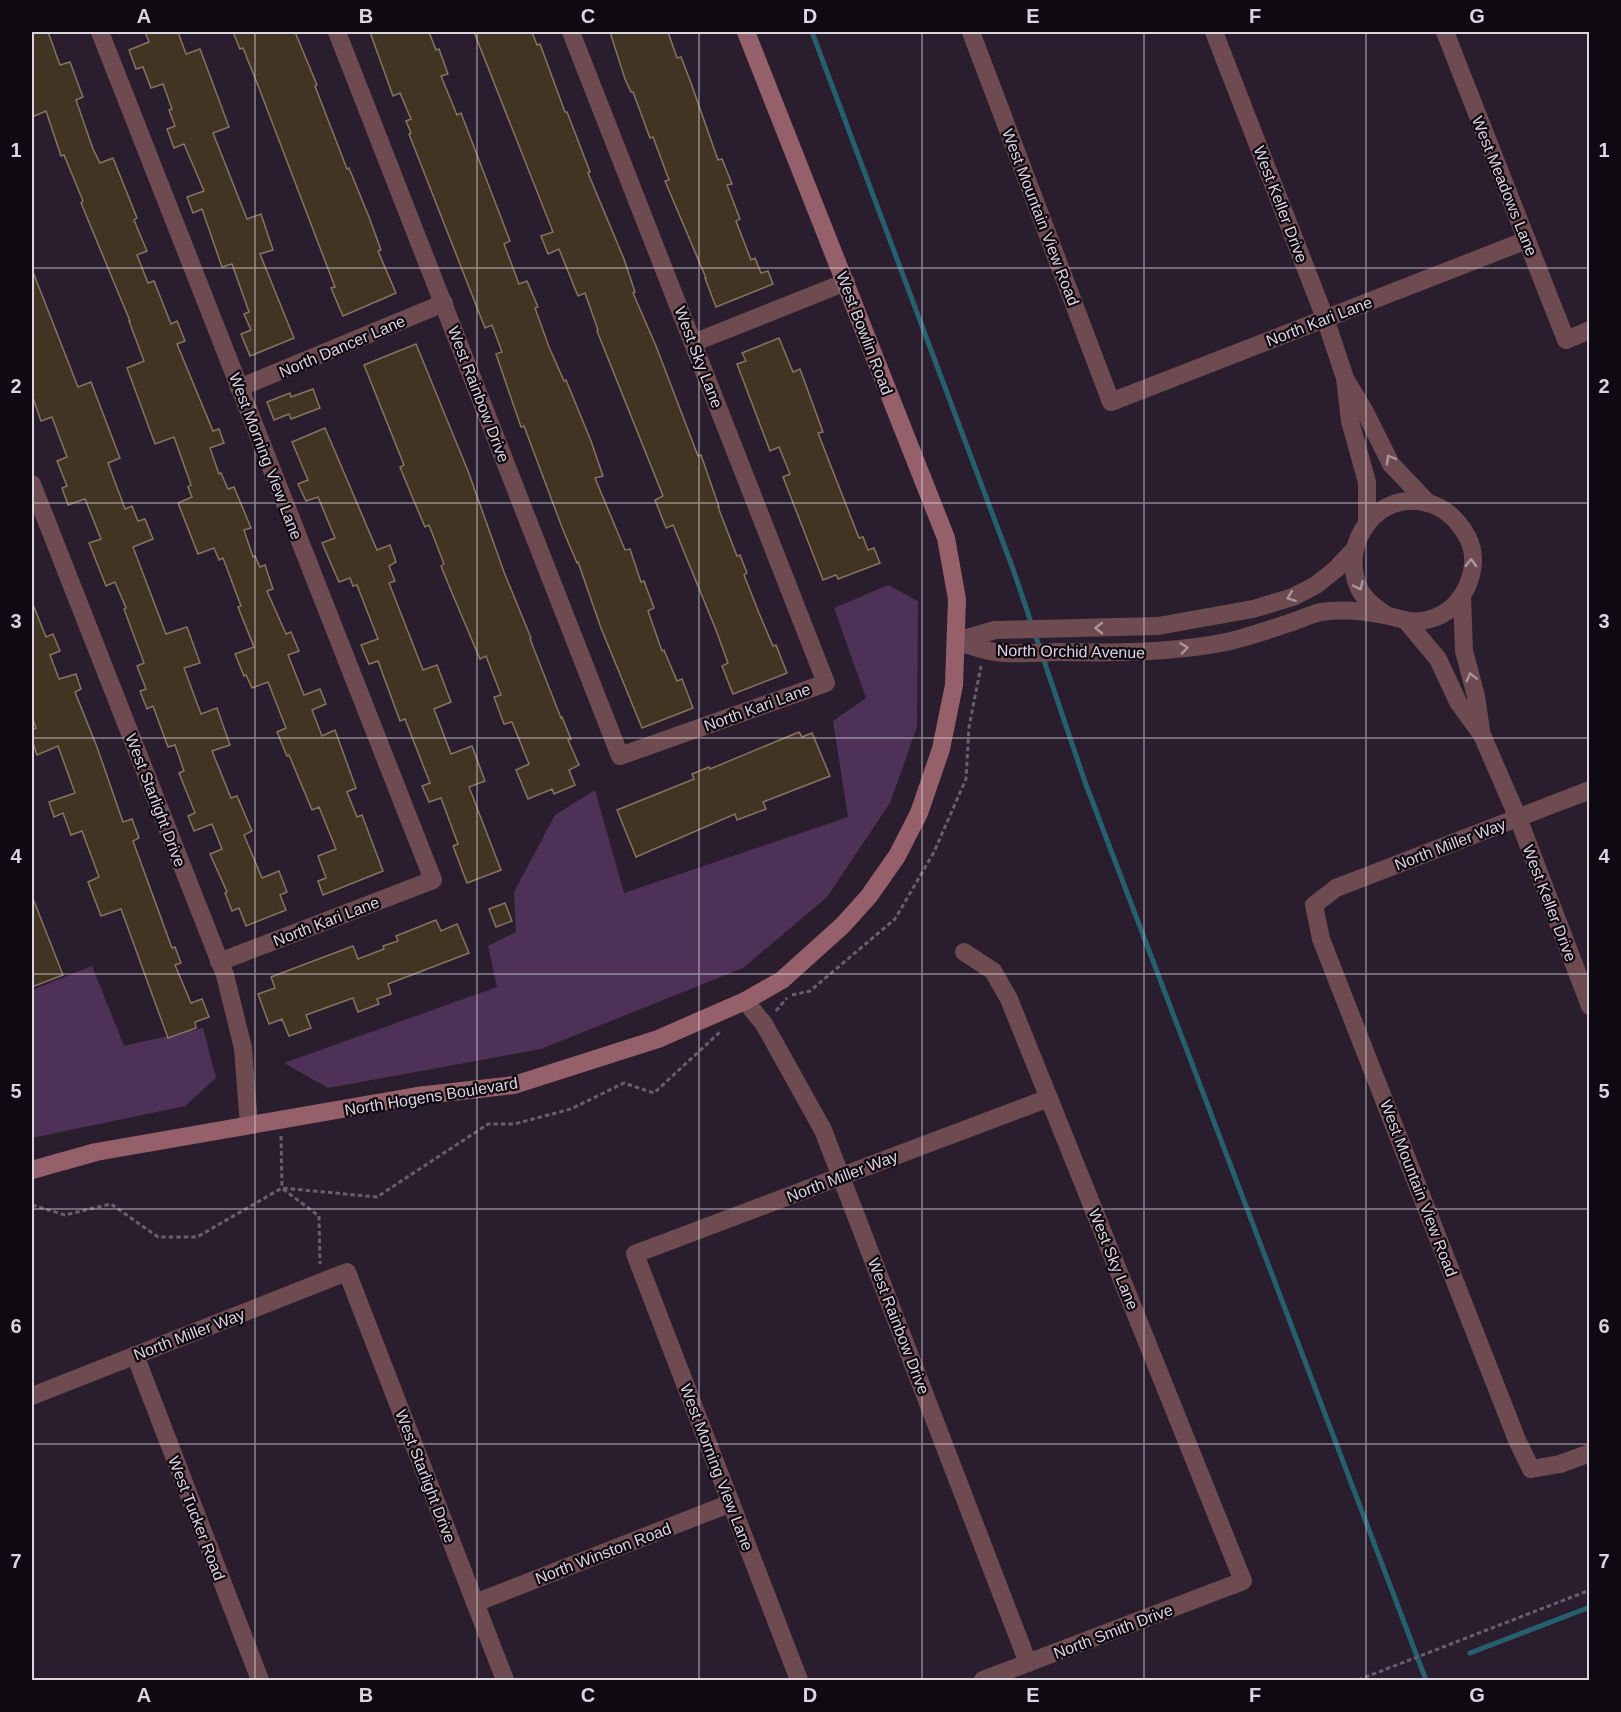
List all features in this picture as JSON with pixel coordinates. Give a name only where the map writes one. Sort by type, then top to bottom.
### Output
[{"type":"street","name":"West Morning View Lane","points":[[100,32],[433,880]]},
{"type":"street","name":"West Rainbow Drive","points":[[337,32],[620,756]]},
{"type":"street","name":"West Sky Lane","points":[[572,32],[826,683]]},
{"type":"street","name":"West Bowlin Road","points":[[746,32],[946,538],[957,599],[956,641]]},
{"type":"street","name":"West Mountain View Road","points":[[971,32],[1111,402]]},
{"type":"street","name":"West Keller Drive","points":[[1214,32],[1325,318],[1345,378],[1350,421],[1367,482],[1367,521]]},
{"type":"street","name":"West Meadows Lane","points":[[1444,32],[1566,340],[1590,330]]},
{"type":"street","name":"North Kari Lane","points":[[1111,402],[1527,240]]},
{"type":"street","points":[[693,343],[846,282]]},
{"type":"street","name":"North Dancer Lane","points":[[239,388],[444,303]]},
{"type":"street","name":"West Keller Drive","points":[[1345,378],[1391,464],[1428,503]]},
{"type":"street","name":"West Starlight Drive","points":[[33,492],[225,975],[243,1048],[249,1125]]},
{"type":"street","points":[[1411,501],[1428,503],[1446,511],[1460,524],[1469,540],[1473,560],[1471,578],[1462,596],[1452,608],[1423,621],[1407,622],[1386,615],[1370,604],[1359,588],[1353,569],[1354,550],[1358,535],[1367,521],[1380,511],[1395,504],[1411,501]]},
{"type":"street","name":"North Orchid Avenue","points":[[956,641],[995,630],[1158,626],[1253,609],[1293,597],[1316,585],[1354,550]]},
{"type":"street","name":"West Keller Drive","points":[[1462,596],[1464,651],[1476,696],[1482,735]]},
{"type":"street","name":"North Orchid Avenue","points":[[956,641],[997,652],[1154,652],[1222,643],[1320,612],[1348,611],[1386,615]]},
{"type":"street","name":"West Keller Drive","points":[[1407,622],[1438,658],[1458,702],[1482,735],[1518,818],[1590,1006]]},
{"type":"street","name":"North Hogens Boulevard","points":[[32,1170],[96,1152],[249,1125],[417,1096],[514,1085],[658,1040],[745,1000],[782,980],[843,926],[897,856],[919,813],[941,749],[954,685],[956,641]]},
{"type":"street","name":"North Kari Lane","points":[[620,756],[826,683]]},
{"type":"street","name":"North Miller Way","points":[[1314,905],[1336,888],[1590,790]]},
{"type":"street","name":"North Kari Lane","points":[[219,962],[433,880]]},
{"type":"street","name":"West Mountain View Road","points":[[1314,905],[1321,939],[1531,1470],[1560,1464],[1590,1453]]},
{"type":"street","name":"West Sky Lane","points":[[964,952],[993,971],[1009,999],[1243,1581]]},
{"type":"street","name":"West Rainbow Drive","points":[[745,1000],[764,1024],[823,1130],[1028,1663]]},
{"type":"street","name":"North Miller Way","points":[[635,1254],[1049,1098]]},
{"type":"street","name":"West Morning View Lane","points":[[635,1254],[799,1680]]},
{"type":"street","name":"West Starlight Drive","points":[[347,1272],[505,1680]]},
{"type":"street","name":"North Miller Way","points":[[32,1396],[347,1272]]},
{"type":"street","name":"West Tucker Road","points":[[135,1355],[260,1680]]},
{"type":"street","name":"North Winston Road","points":[[475,1603],[731,1503]]},
{"type":"street","name":"North Smith Drive","points":[[983,1680],[1243,1581]]},
{"type":"path","points":[[32,1205],[65,1215],[111,1204],[158,1237],[197,1238],[282,1188],[377,1197],[488,1124],[514,1124],[571,1109],[624,1083],[654,1093],[721,1031]]},
{"type":"path","points":[[281,1120],[282,1188]]},
{"type":"path","points":[[282,1188],[319,1216],[320,1283]]},
{"type":"path","points":[[1358,1680],[1590,1590]]},
{"type":"shaded area","points":[[888,585],[918,601],[917,727],[890,803],[827,897],[743,968],[541,1049],[328,1088],[284,1063],[497,987],[488,946],[516,932],[514,892],[555,815],[595,790],[624,893],[848,817],[833,721],[866,698],[834,608]]},
{"type":"shaded area","points":[[92,966],[124,1046],[203,1028],[216,1078],[185,1106],[32,1138],[32,990]]},
{"type":"building","points":[[32,32],[48,32],[60,65],[70,62],[83,97],[76,100],[93,149],[100,163],[113,158],[137,218],[134,220],[147,251],[137,255],[148,283],[154,281],[171,324],[177,321],[185,341],[177,344],[213,431],[219,429],[224,443],[210,448],[219,474],[221,473],[228,489],[234,487],[251,528],[244,530],[253,557],[255,556],[260,567],[265,565],[273,589],[267,591],[286,634],[291,632],[299,651],[288,655],[304,695],[320,689],[326,704],[312,710],[322,736],[335,730],[356,788],[347,792],[357,817],[362,815],[383,871],[323,895],[318,881],[326,878],[318,856],[336,849],[319,807],[312,810],[277,732],[286,728],[268,682],[252,688],[246,675],[244,676],[235,654],[254,647],[238,607],[241,606],[223,558],[219,560],[214,548],[198,554],[178,503],[192,497],[188,487],[191,485],[174,437],[155,444],[127,368],[144,361],[130,321],[81,203],[83,201],[64,155],[61,156],[46,111],[32,117]]},
{"type":"building","points":[[145,32],[178,32],[186,54],[200,49],[229,127],[213,133],[247,219],[261,214],[273,250],[260,254],[294,338],[250,356],[241,334],[251,330],[244,314],[249,312],[232,264],[222,267],[202,209],[193,213],[187,197],[204,191],[184,144],[174,148],[167,129],[175,126],[163,84],[151,88],[143,67],[136,69],[129,50],[149,42]]},
{"type":"building","points":[[233,32],[295,32],[347,169],[349,168],[369,217],[381,250],[378,251],[396,293],[343,316],[331,288],[335,287],[259,88],[243,48],[240,49]]},
{"type":"building","points":[[370,32],[429,32],[436,50],[439,49],[448,74],[441,76],[457,115],[461,113],[510,241],[504,244],[519,284],[527,281],[538,307],[535,308],[549,347],[564,381],[566,380],[603,476],[595,478],[625,550],[630,549],[641,582],[644,581],[654,608],[648,611],[662,651],[664,650],[677,681],[682,679],[693,708],[642,728],[524,426],[521,427],[496,354],[502,352],[492,325],[485,328],[409,134],[411,133],[406,121],[411,119],[400,93],[393,96]]},
{"type":"building","points":[[474,32],[532,32],[537,45],[540,44],[590,172],[588,173],[624,259],[635,292],[633,293],[698,456],[701,455],[737,556],[740,555],[747,573],[744,575],[759,613],[773,646],[776,645],[787,673],[733,694],[722,666],[728,663],[716,630],[673,525],[666,528],[655,500],[663,496],[597,331],[585,293],[578,296],[559,249],[548,254],[541,236],[553,232]]},
{"type":"building","points":[[610,32],[668,32],[677,58],[681,57],[718,160],[722,159],[732,184],[727,185],[740,219],[736,221],[751,260],[755,258],[761,273],[768,271],[773,284],[716,307],[665,181],[669,180],[653,137],[650,138],[633,92],[625,79]]},
{"type":"building","points":[[32,272],[78,387],[91,382],[120,458],[108,463],[125,509],[132,506],[138,521],[145,519],[153,539],[133,547],[166,634],[187,627],[200,663],[184,668],[201,714],[217,708],[230,745],[212,751],[231,798],[237,796],[252,831],[244,835],[262,878],[279,871],[287,892],[280,895],[286,910],[246,926],[239,908],[232,911],[225,893],[227,892],[210,854],[222,849],[212,824],[194,831],[188,816],[195,813],[179,773],[184,771],[175,745],[168,747],[153,706],[147,709],[140,691],[146,689],[137,666],[144,663],[115,582],[106,586],[89,543],[101,539],[85,499],[68,505],[62,488],[67,486],[57,461],[67,457],[52,417],[41,421],[32,395]]},
{"type":"building","points":[[779,338],[793,372],[800,369],[823,432],[818,433],[859,538],[863,537],[868,550],[874,548],[880,563],[838,579],[836,575],[823,580],[783,477],[790,474],[779,447],[770,451],[737,364],[746,361],[742,353]]},
{"type":"building","points":[[416,344],[468,471],[504,572],[571,739],[568,740],[579,765],[569,770],[575,785],[554,794],[552,789],[528,799],[516,770],[529,764],[512,722],[504,724],[494,697],[501,695],[486,656],[480,659],[452,593],[429,525],[425,527],[400,467],[404,465],[364,365]]},
{"type":"building","points":[[313,389],[320,408],[291,419],[289,414],[274,420],[267,402],[290,393],[291,397]]},
{"type":"building","points":[[325,428],[377,550],[390,545],[396,562],[389,566],[395,581],[389,583],[423,670],[437,665],[451,702],[434,709],[451,754],[472,746],[485,781],[469,787],[501,870],[467,883],[453,846],[458,844],[441,798],[429,802],[422,786],[430,783],[405,719],[400,721],[378,661],[369,664],[361,645],[378,639],[357,585],[353,586],[350,578],[339,582],[322,543],[335,538],[318,497],[306,501],[298,484],[308,480],[292,442]]},
{"type":"building","points":[[32,602],[46,637],[53,634],[60,651],[50,655],[59,679],[76,674],[81,689],[75,692],[123,822],[132,819],[139,838],[133,841],[172,948],[175,947],[181,963],[175,965],[191,1003],[202,999],[209,1017],[195,1022],[196,1028],[168,1038],[121,909],[101,916],[88,882],[99,877],[82,831],[71,835],[63,813],[54,817],[49,802],[75,793],[58,746],[37,755],[32,740],[32,730],[36,728],[32,717]]},
{"type":"building","points":[[799,732],[802,737],[812,733],[830,776],[763,802],[766,809],[737,820],[735,814],[636,857],[617,810],[694,779],[692,774],[709,767],[710,769]]},
{"type":"building","points":[[32,896],[63,975],[32,987]]},
{"type":"building","points":[[505,903],[512,921],[496,927],[489,909]]},
{"type":"building","points":[[436,920],[441,931],[457,924],[469,953],[388,984],[391,994],[377,999],[379,1004],[358,1012],[353,998],[306,1015],[311,1028],[289,1036],[282,1019],[269,1024],[258,994],[275,988],[271,977],[353,946],[358,959],[398,941],[396,936]]},
{"type":"waterway","points":[[812,32],[1013,569],[1085,782],[1426,1680]]},
{"type":"waterway","points":[[1470,1653],[1590,1607]]}]
